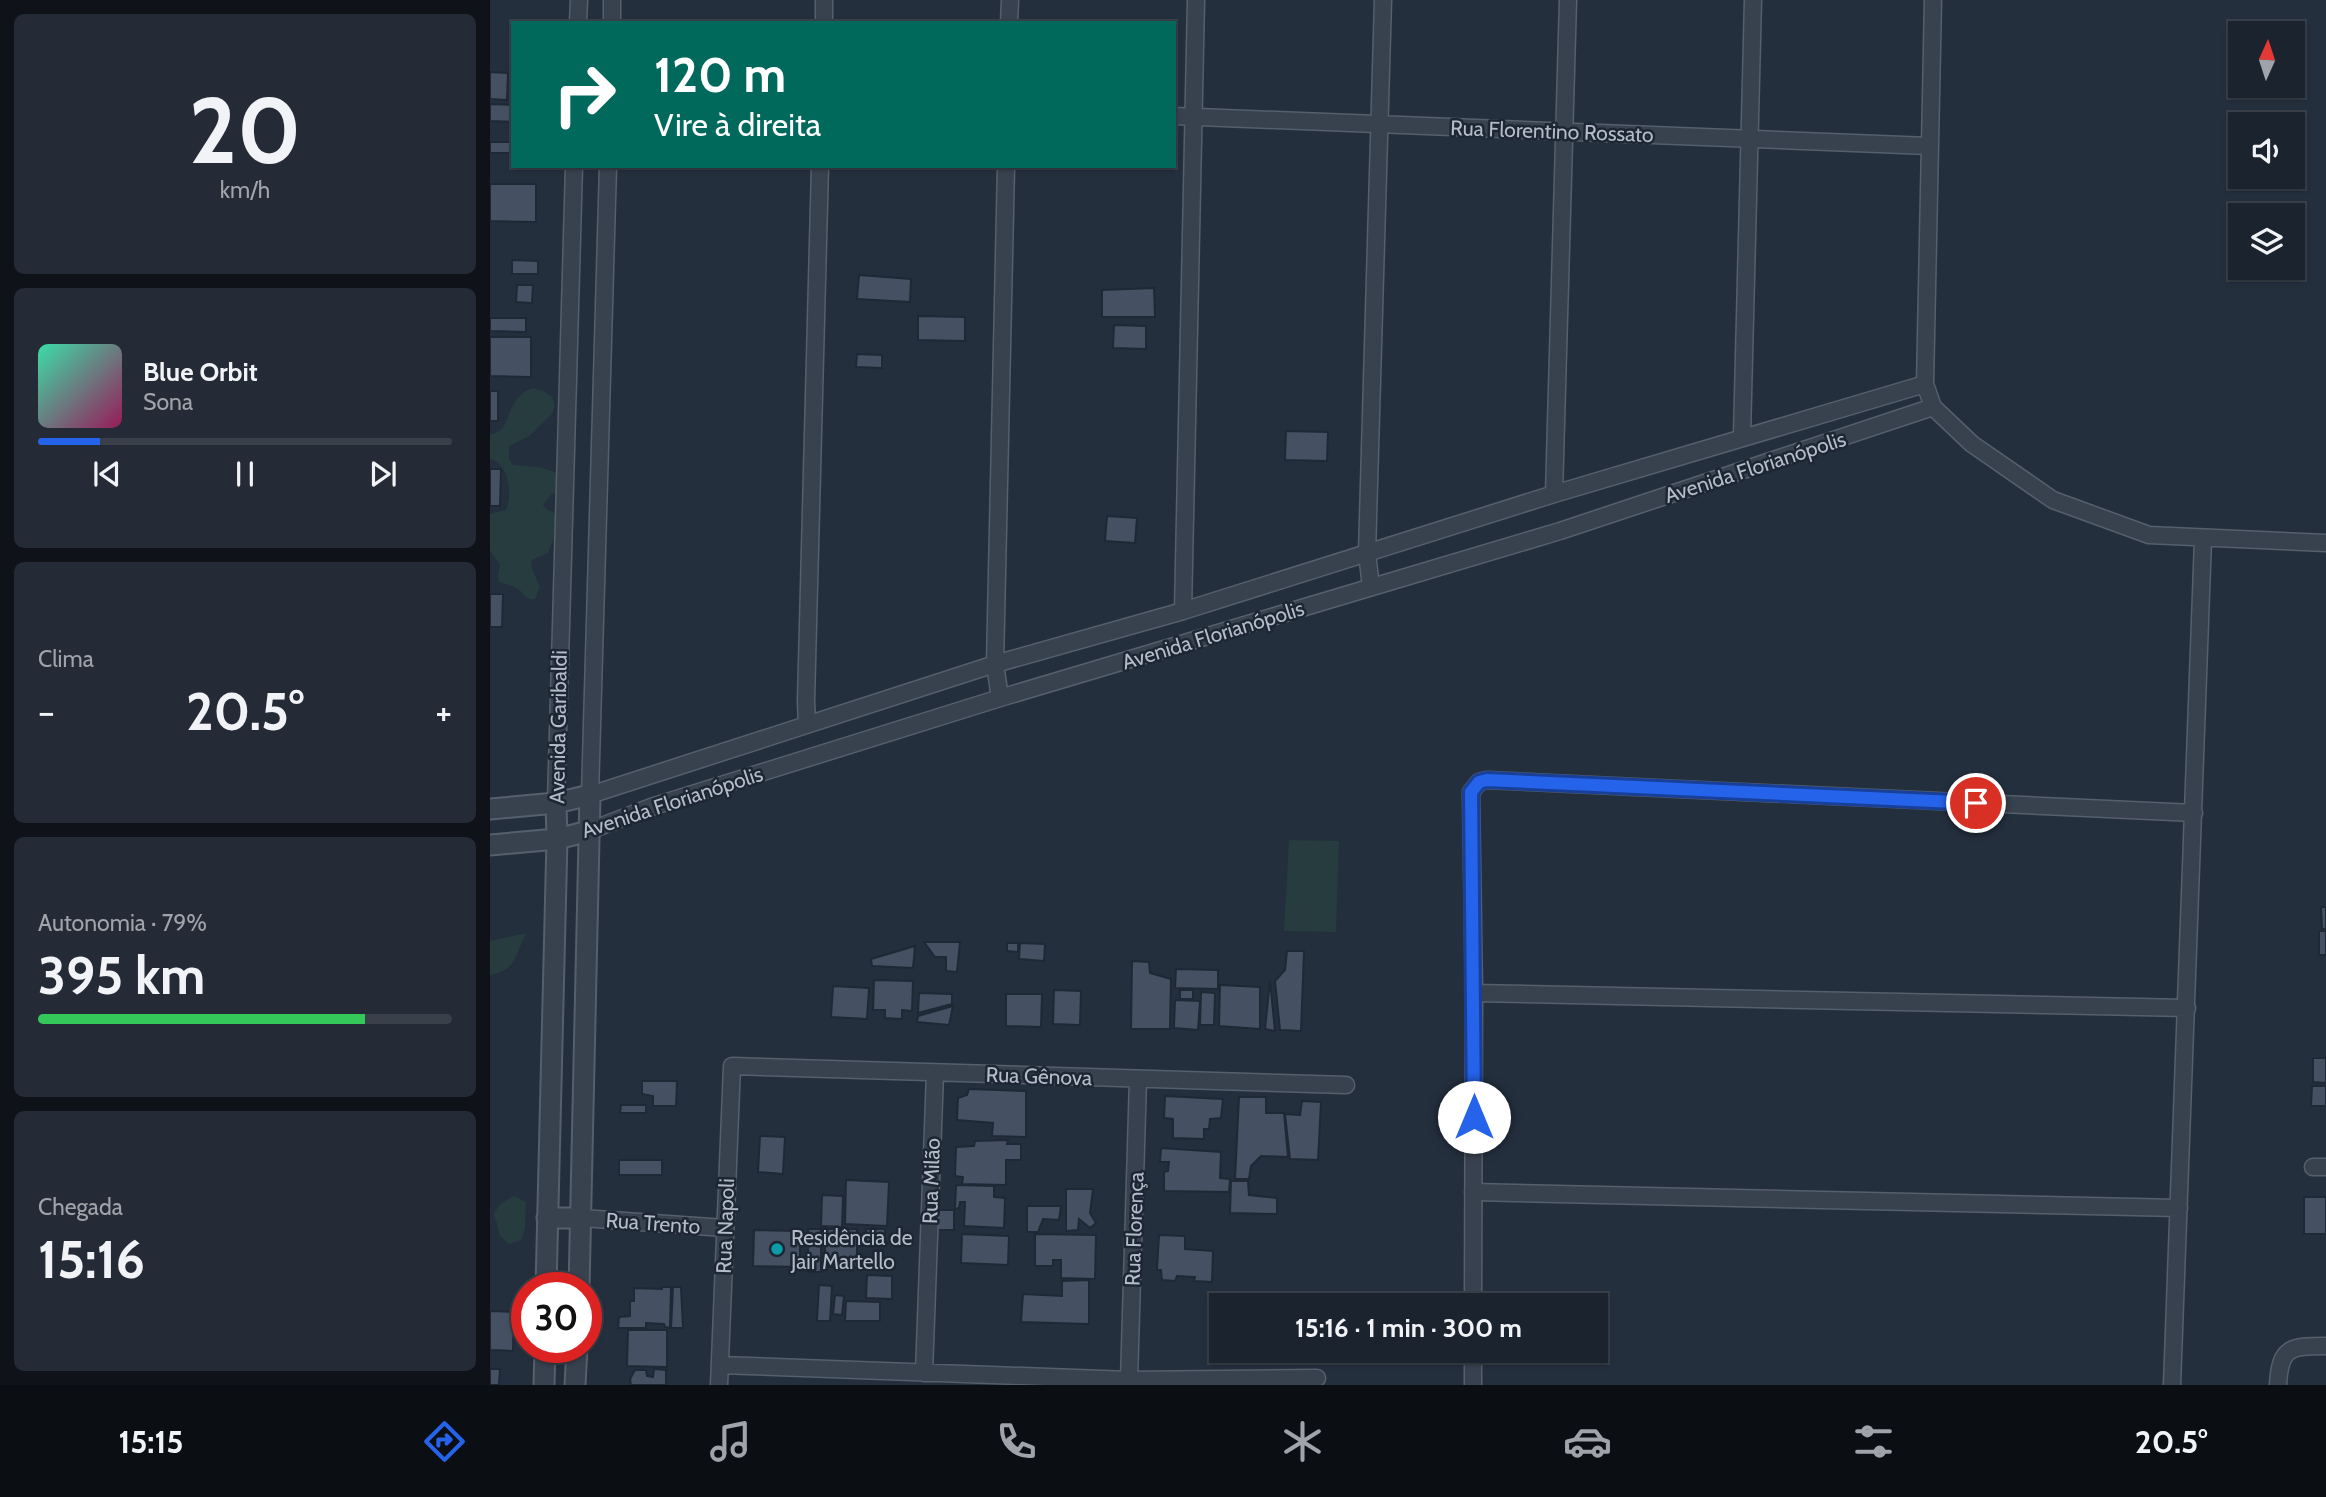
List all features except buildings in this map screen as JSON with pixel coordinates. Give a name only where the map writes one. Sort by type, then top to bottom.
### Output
[{"type":"street","points":[[578,21],[579,0]]},
{"type":"street","points":[[612,0],[612,21]]},
{"type":"street","points":[[824,0],[824,21]]},
{"type":"street","points":[[1009,21],[1010,0]]},
{"type":"street","points":[[1183,611],[1196,0]]},
{"type":"street","points":[[1371,587],[1367,553],[1383,0]]},
{"type":"street","points":[[1554,494],[1568,0]]},
{"type":"street","points":[[1742,436],[1753,0]]},
{"type":"street","points":[[1933,0],[1926,383],[1933,407],[1972,444],[2053,500],[2149,536],[2326,543]]},
{"type":"street","name":"Rua Florentino Rossato","points":[[1176,116],[1929,146]]},
{"type":"street","name":"Avenida Garibaldi","points":[[546,1272],[574,168]]},
{"type":"street","name":"Avenida Garibaldi","points":[[580,1272],[608,168]]},
{"type":"street","points":[[807,724],[820,168]]},
{"type":"street","points":[[1000,698],[995,664],[1006,168]]},
{"type":"street","name":"Avenida Florianópolis","points":[[590,795],[995,664],[1183,611],[1742,436],[1926,383]]},
{"type":"street","name":"Avenida Florianópolis","points":[[490,845],[557,839],[589,831],[651,807],[1000,698],[1560,531],[1933,407]]},
{"type":"street","points":[[2172,1385],[2203,539]]},
{"type":"street","points":[[1473,1293],[1474,993],[1471,792],[1479,782],[1487,780],[2194,813]]},
{"type":"street","points":[[490,809],[556,803],[590,795]]},
{"type":"street","points":[[1474,993],[2187,1008]]},
{"type":"street","name":"Rua Gênova","points":[[732,1066],[1346,1085]]},
{"type":"street","name":"Rua Napoli","points":[[719,1385],[732,1066]]},
{"type":"street","name":"Rua Milão","points":[[924,1373],[935,1073]]},
{"type":"street","name":"Rua Florença","points":[[1129,1380],[1138,1079]]},
{"type":"street","points":[[1473,1192],[2179,1208]]},
{"type":"street","points":[[547,1218],[582,1219]]},
{"type":"street","name":"Rua Trento","points":[[582,1219],[724,1228]]},
{"type":"street","points":[[2278,1385],[2279,1365],[2288,1351],[2305,1346],[2326,1346]]},
{"type":"street","points":[[544,1385],[545,1363]]},
{"type":"street","points":[[575,1385],[576,1363]]},
{"type":"street","points":[[1473,1363],[1473,1385]]},
{"type":"street","points":[[720,1365],[1129,1380],[1317,1378]]},
{"type":"green space","points":[[533,388],[551,396],[554,409],[529,436],[509,446],[509,459],[513,465],[539,467],[560,474],[557,492],[543,505],[557,514],[558,527],[548,553],[532,560],[531,566],[540,587],[535,599],[499,582],[500,564],[490,551],[490,514],[506,510],[509,488],[502,466],[490,459],[490,435],[503,427],[517,399]]},
{"type":"green space","points":[[1289,840],[1339,841],[1336,932],[1284,931]]},
{"type":"green space","points":[[527,933],[511,965],[490,975],[490,941]]},
{"type":"green space","points":[[514,1196],[526,1202],[525,1228],[521,1240],[509,1244],[500,1236],[494,1213],[501,1203]]},
{"type":"place","name":"Residência de Jair Martello","points":[[777,1249]]},
{"type":"route","points":[[1474,1117],[1471,792],[1479,782],[1487,780],[1976,803]]}]
